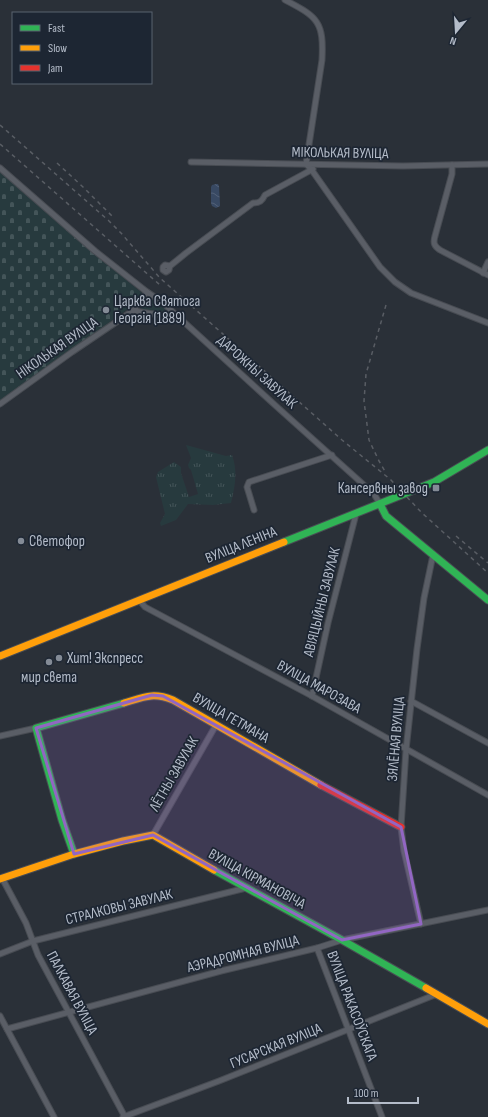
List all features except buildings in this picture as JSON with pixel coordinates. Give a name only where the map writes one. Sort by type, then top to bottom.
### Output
[{"type":"street","points":[[285,0],[300,8],[312,17],[318,24],[321,31],[322,60],[306,164],[380,267],[395,282],[411,292],[488,323]]},
{"type":"street","name":"МІКОЛЬКАЯ ВУЛІЦА","points":[[191,162],[403,166],[488,164]]},
{"type":"street","points":[[170,266],[253,203],[261,202],[265,196],[322,164]]},
{"type":"street","points":[[452,165],[452,174],[435,236],[435,246],[488,276]]},
{"type":"street","name":"ДАРОЖНЫ ЗАВУЛАК","points":[[0,168],[102,256],[162,302],[332,455],[374,494],[380,504]]},
{"type":"street","points":[[482,273],[488,262]]},
{"type":"street","points":[[147,292],[134,310],[167,316],[173,313]]},
{"type":"street","name":"НІКОЛЬКАЯ ВУЛІЦА","points":[[0,404],[72,352],[134,310]]},
{"type":"street","name":"ВУЛІЦА ЛЕНІНА","points":[[0,655],[140,601],[434,482],[488,450]]},
{"type":"street","points":[[254,510],[247,487],[249,482],[332,455]]},
{"type":"street","points":[[380,504],[386,516],[488,600]]},
{"type":"street","name":"АВІЯЦЫЙНЫ ЗАВУЛАК","points":[[312,696],[328,623],[356,514]]},
{"type":"street","name":"ЗЯЛЁНАЯ ВУЛІЦА","points":[[421,924],[404,851],[401,827],[411,701],[422,617],[433,555]]},
{"type":"street","name":"ВУЛІЦА МАРОЗАВА","points":[[140,601],[145,607],[312,696],[488,795]]},
{"type":"street","name":"ВУЛІЦА ГЕТМАНА","points":[[0,736],[36,728],[152,696],[163,696],[315,782],[401,827]]},
{"type":"street","points":[[411,701],[488,743]]},
{"type":"street","name":"ЛЁТНЫ ЗАВУЛАК","points":[[153,835],[216,725]]},
{"type":"street","points":[[36,728],[62,820],[74,854]]},
{"type":"street","points":[[1,878],[74,854],[153,835]]},
{"type":"street","name":"ВУЛІЦА КІРМАНОВІЧА","points":[[153,835],[342,940],[488,1024]]},
{"type":"street","name":"ПАЛКАВАЯ ВУЛІЦА","points":[[1,878],[26,924],[38,955],[124,1117]]},
{"type":"street","name":"СТРАЛКОВЫ ЗАВУЛАК","points":[[0,954],[33,941],[246,888]]},
{"type":"street","name":"АЭРАДРОМНАЯ ВУЛІЦА","points":[[7,1029],[221,971],[317,948],[342,940],[488,910]]},
{"type":"street","name":"ВУЛІЦА РАКАСОЎСКАГА","points":[[317,948],[382,1117]]},
{"type":"street","name":"ГУСАРСКАЯ ВУЛІЦА","points":[[124,1117],[219,1081],[437,994]]},
{"type":"street","points":[[0,1016],[54,1117]]},
{"type":"highlighted area","points":[[152,695],[163,696],[401,827],[421,924],[342,940],[153,835],[74,854],[36,728]]},
{"type":"green space","points":[[0,172],[143,294],[139,301],[0,401]]},
{"type":"green space","points":[[150,296],[166,309],[164,313],[141,310],[143,301]]},
{"type":"green space","points":[[186,445],[226,456],[232,455],[235,467],[235,479],[231,503],[213,505],[188,504],[176,520],[161,526],[160,523],[165,514],[156,477],[158,472],[174,462],[181,467],[181,473],[189,497],[198,494],[191,470],[188,465],[191,458]]},
{"type":"water","points":[[216,184],[219,186],[220,206],[216,208],[212,206],[211,203],[211,187],[212,185]]},
{"type":"railway","points":[[0,125],[109,221],[160,278],[342,440],[391,480],[421,512],[488,573]]},
{"type":"railway","points":[[0,144],[160,285]]},
{"type":"railway","points":[[57,163],[114,218]]},
{"type":"railway","points":[[386,305],[366,374],[364,401],[369,440],[386,473]]},
{"type":"railway","points":[[456,536],[488,563]]},
{"type":"traffic: fast","points":[[284,542],[434,482],[488,450]]},
{"type":"traffic: fast","points":[[380,504],[386,516],[488,600]]},
{"type":"traffic: fast","points":[[74,854],[62,820],[36,728],[124,703]]},
{"type":"traffic: fast","points":[[214,870],[426,988]]},
{"type":"traffic: slow","points":[[0,656],[284,542]]},
{"type":"traffic: slow","points":[[124,703],[148,696],[160,696],[173,700],[321,785]]},
{"type":"traffic: slow","points":[[0,879],[74,854],[153,835],[214,870]]},
{"type":"traffic: slow","points":[[426,988],[488,1024]]},
{"type":"traffic: jam","points":[[321,785],[401,827]]},
{"type":"place","name":"Царква Святога Георгія (1889)","points":[[106,310]]},
{"type":"place","name":"Кансервны завод","points":[[436,488]]},
{"type":"place","name":"Светофор","points":[[21,541]]},
{"type":"place","name":"Хит! Экспресс","points":[[59,658]]},
{"type":"place","name":"мир света","points":[[49,662]]}]
